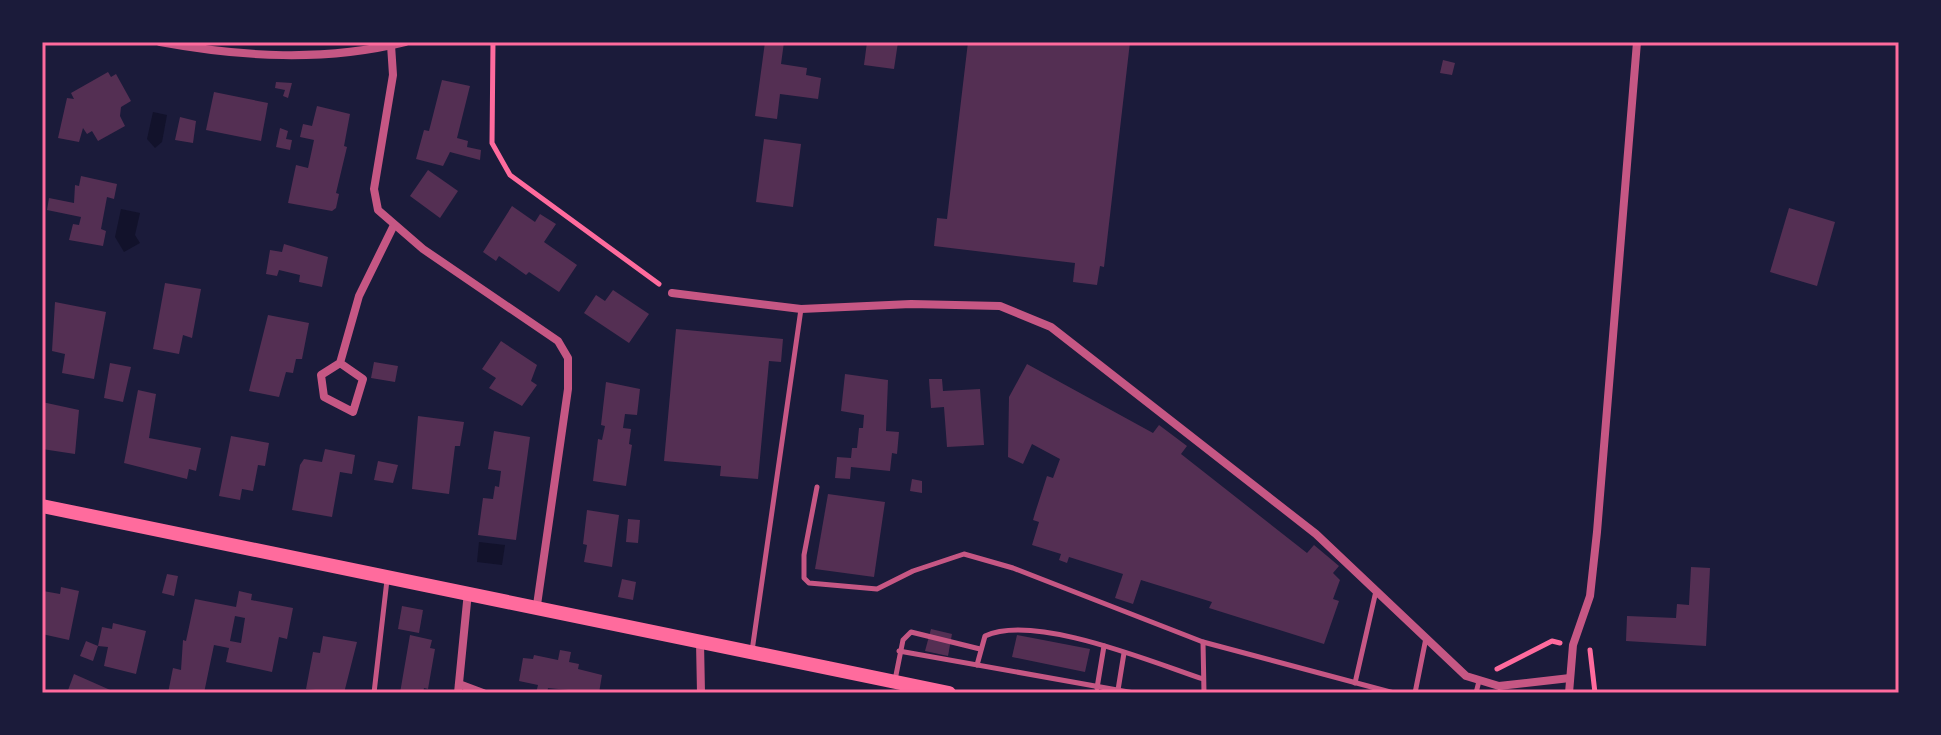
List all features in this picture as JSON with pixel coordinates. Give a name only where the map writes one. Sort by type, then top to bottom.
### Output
[{"type":"main road","points":[[42,506],[387,579],[537,605],[949,693]]},
{"type":"street","points":[[160,42],[327,55],[405,42]]},
{"type":"street","points":[[1569,693],[1573,645],[1590,596],[1597,532],[1637,42]]},
{"type":"street","points":[[391,45],[393,75],[374,189],[378,210],[393,227],[558,341],[568,358],[568,389],[537,605]]},
{"type":"street","points":[[340,363],[363,379],[353,412],[324,397],[321,375],[340,363],[359,296],[393,227]]},
{"type":"street","points":[[672,293],[801,309],[911,304],[1000,306],[1051,327],[1316,534],[1466,676],[1489,685],[1570,678]]},
{"type":"street","points":[[468,592],[458,689],[483,693]]},
{"type":"street","points":[[700,641],[701,693]]},
{"type":"lane","points":[[752,652],[801,309]]},
{"type":"lane","points":[[817,487],[804,555],[804,578],[809,583],[877,589],[913,571],[964,554],[1013,568],[1203,642],[1394,693]]},
{"type":"lane","points":[[374,693],[387,579]]},
{"type":"lane","points":[[1355,683],[1376,589]]},
{"type":"lane","points":[[977,665],[985,636],[998,630],[1078,637],[1203,679]]},
{"type":"lane","points":[[895,682],[899,651],[903,640],[911,632],[980,649]]},
{"type":"lane","points":[[1415,693],[1426,637]]},
{"type":"lane","points":[[1203,642],[1204,693]]},
{"type":"lane","points":[[1097,688],[1104,646]]},
{"type":"lane","points":[[899,651],[1134,693]]},
{"type":"lane","points":[[1118,690],[1124,653]]},
{"type":"lane","points":[[1476,693],[1479,681]]},
{"type":"path","points":[[493,42],[492,143],[510,175],[672,293]]},
{"type":"path","points":[[1489,685],[1494,671],[1552,641],[1590,646],[1595,693]]},
{"type":"shaded area","points":[[153,112],[167,115],[162,142],[155,148],[147,139]]},
{"type":"shaded area","points":[[121,209],[140,213],[135,235],[140,243],[124,252],[115,237]]},
{"type":"shaded area","points":[[479,542],[505,545],[502,565],[477,562]]},
{"type":"building","points":[[765,42],[784,42],[781,64],[807,68],[806,75],[821,78],[818,99],[780,94],[777,119],[755,116]]},
{"type":"building","points":[[867,42],[898,42],[894,69],[864,65]]},
{"type":"building","points":[[968,42],[1130,42],[1104,267],[1100,266],[1097,285],[1073,282],[1075,263],[934,246],[937,218],[947,219]]},
{"type":"building","points":[[1443,60],[1455,63],[1452,75],[1440,73]]},
{"type":"building","points":[[108,72],[111,77],[116,74],[131,101],[121,107],[120,116],[125,126],[98,141],[92,131],[87,134],[83,128],[79,142],[58,138],[67,98],[74,99],[71,93]]},
{"type":"building","points":[[442,80],[470,86],[457,138],[468,141],[467,147],[481,150],[480,160],[450,152],[443,166],[416,159],[424,130],[429,131]]},
{"type":"building","points":[[276,82],[292,83],[288,98],[283,96],[285,90],[275,88]]},
{"type":"building","points":[[214,92],[268,103],[261,141],[206,130]]},
{"type":"building","points":[[317,106],[350,114],[344,146],[347,147],[336,193],[339,194],[336,208],[332,211],[288,203],[296,165],[308,168],[314,140],[300,137],[303,124],[312,126]]},
{"type":"building","points":[[180,117],[196,121],[193,143],[175,140]]},
{"type":"building","points":[[280,128],[288,131],[286,139],[292,140],[290,150],[276,147]]},
{"type":"building","points":[[764,139],[801,144],[793,207],[756,202]]},
{"type":"building","points":[[428,170],[458,191],[440,218],[410,196]]},
{"type":"building","points":[[81,176],[117,184],[114,199],[107,197],[101,229],[106,231],[103,246],[69,240],[73,224],[79,225],[81,217],[47,210],[49,198],[74,203],[75,185],[79,186]]},
{"type":"building","points":[[512,206],[535,222],[540,214],[556,224],[544,242],[577,265],[559,292],[529,272],[526,275],[499,256],[496,261],[483,252]]},
{"type":"building","points":[[1789,208],[1835,222],[1817,286],[1770,272]]},
{"type":"building","points":[[284,244],[328,257],[322,287],[299,282],[300,275],[279,270],[277,276],[266,274],[270,250],[282,252]]},
{"type":"building","points":[[165,283],[201,289],[192,338],[183,335],[179,354],[153,349]]},
{"type":"building","points":[[613,290],[649,314],[629,343],[584,313],[596,295],[605,301]]},
{"type":"building","points":[[55,302],[106,312],[94,379],[62,373],[65,354],[52,351]]},
{"type":"building","points":[[268,315],[309,323],[302,359],[296,359],[293,373],[286,372],[279,397],[249,391]]},
{"type":"building","points":[[676,329],[783,339],[781,362],[769,361],[758,479],[720,476],[721,466],[664,461]]},
{"type":"building","points":[[501,341],[537,365],[531,381],[537,385],[522,406],[489,388],[496,378],[482,369]]},
{"type":"building","points":[[374,362],[398,366],[395,382],[371,378]]},
{"type":"building","points":[[110,363],[131,367],[123,402],[104,398]]},
{"type":"building","points":[[1027,364],[1153,433],[1159,425],[1187,446],[1181,454],[1307,553],[1314,545],[1339,566],[1333,573],[1340,580],[1333,599],[1339,601],[1324,644],[1209,608],[1212,602],[1141,580],[1133,604],[1115,598],[1123,574],[1069,557],[1067,563],[1059,560],[1061,554],[1032,545],[1039,522],[1033,520],[1047,476],[1053,478],[1060,459],[1032,444],[1023,464],[1008,457],[1009,397]]},
{"type":"building","points":[[845,374],[888,380],[886,431],[899,432],[897,454],[892,453],[890,471],[851,467],[850,479],[835,478],[837,457],[851,458],[852,448],[857,448],[859,428],[863,428],[864,415],[841,411]]},
{"type":"building","points":[[929,379],[942,379],[943,391],[980,389],[984,445],[947,447],[944,407],[931,408]]},
{"type":"building","points":[[606,382],[640,389],[637,415],[625,414],[623,428],[631,429],[629,444],[632,445],[626,486],[593,481],[598,439],[602,440],[605,426],[601,425]]},
{"type":"building","points":[[138,390],[156,394],[149,438],[201,448],[196,471],[189,469],[187,479],[124,463]]},
{"type":"building","points":[[42,402],[79,410],[75,454],[42,449]]},
{"type":"building","points":[[418,416],[464,422],[460,446],[455,446],[449,494],[412,489]]},
{"type":"building","points":[[494,431],[530,437],[516,540],[478,535],[483,498],[493,499],[495,486],[499,487],[501,471],[488,469]]},
{"type":"building","points":[[231,436],[269,443],[265,466],[258,465],[253,491],[242,489],[240,500],[219,496]]},
{"type":"building","points":[[325,449],[355,455],[352,474],[340,472],[332,517],[292,510],[300,465],[304,459],[322,462]]},
{"type":"building","points":[[378,461],[398,465],[393,483],[374,480]]},
{"type":"building","points":[[912,479],[922,481],[922,493],[910,491]]},
{"type":"building","points":[[828,494],[885,502],[874,577],[815,569]]},
{"type":"building","points":[[587,510],[619,515],[612,567],[584,562]]},
{"type":"building","points":[[628,519],[640,520],[638,543],[626,542]]},
{"type":"building","points":[[1691,567],[1710,568],[1706,646],[1626,641],[1627,616],[1676,618],[1677,604],[1689,605]]},
{"type":"building","points":[[167,574],[178,576],[174,596],[162,593]]},
{"type":"building","points":[[622,579],[636,582],[633,600],[618,597]]},
{"type":"building","points":[[61,587],[79,591],[69,640],[42,634],[43,591],[60,594]]},
{"type":"building","points":[[239,591],[252,594],[251,600],[293,608],[287,639],[279,637],[272,672],[226,662],[229,648],[214,645],[204,693],[168,693],[173,668],[181,670],[183,640],[186,641],[195,599],[236,607]],"holes":[[[235,616],[245,618],[241,643],[230,641]]]},
{"type":"building","points":[[402,606],[423,610],[419,633],[398,629]]},
{"type":"building","points":[[113,623],[146,631],[136,674],[104,666],[108,647],[98,646],[102,627],[112,629]]},
{"type":"building","points":[[931,629],[952,634],[948,656],[925,651]]},
{"type":"building","points":[[410,635],[432,640],[430,648],[435,649],[428,689],[424,688],[423,693],[400,693]]},
{"type":"building","points":[[1017,635],[1090,649],[1085,672],[1012,657]]},
{"type":"building","points":[[323,636],[357,642],[344,693],[306,689],[313,652],[320,653]]},
{"type":"building","points":[[86,641],[98,646],[93,661],[80,656]]},
{"type":"building","points":[[560,650],[571,652],[569,662],[579,664],[578,669],[602,675],[599,693],[548,688],[547,693],[536,693],[538,685],[519,681],[523,658],[533,659],[534,655],[558,660]]},
{"type":"building","points":[[74,674],[117,693],[67,693]]}]
